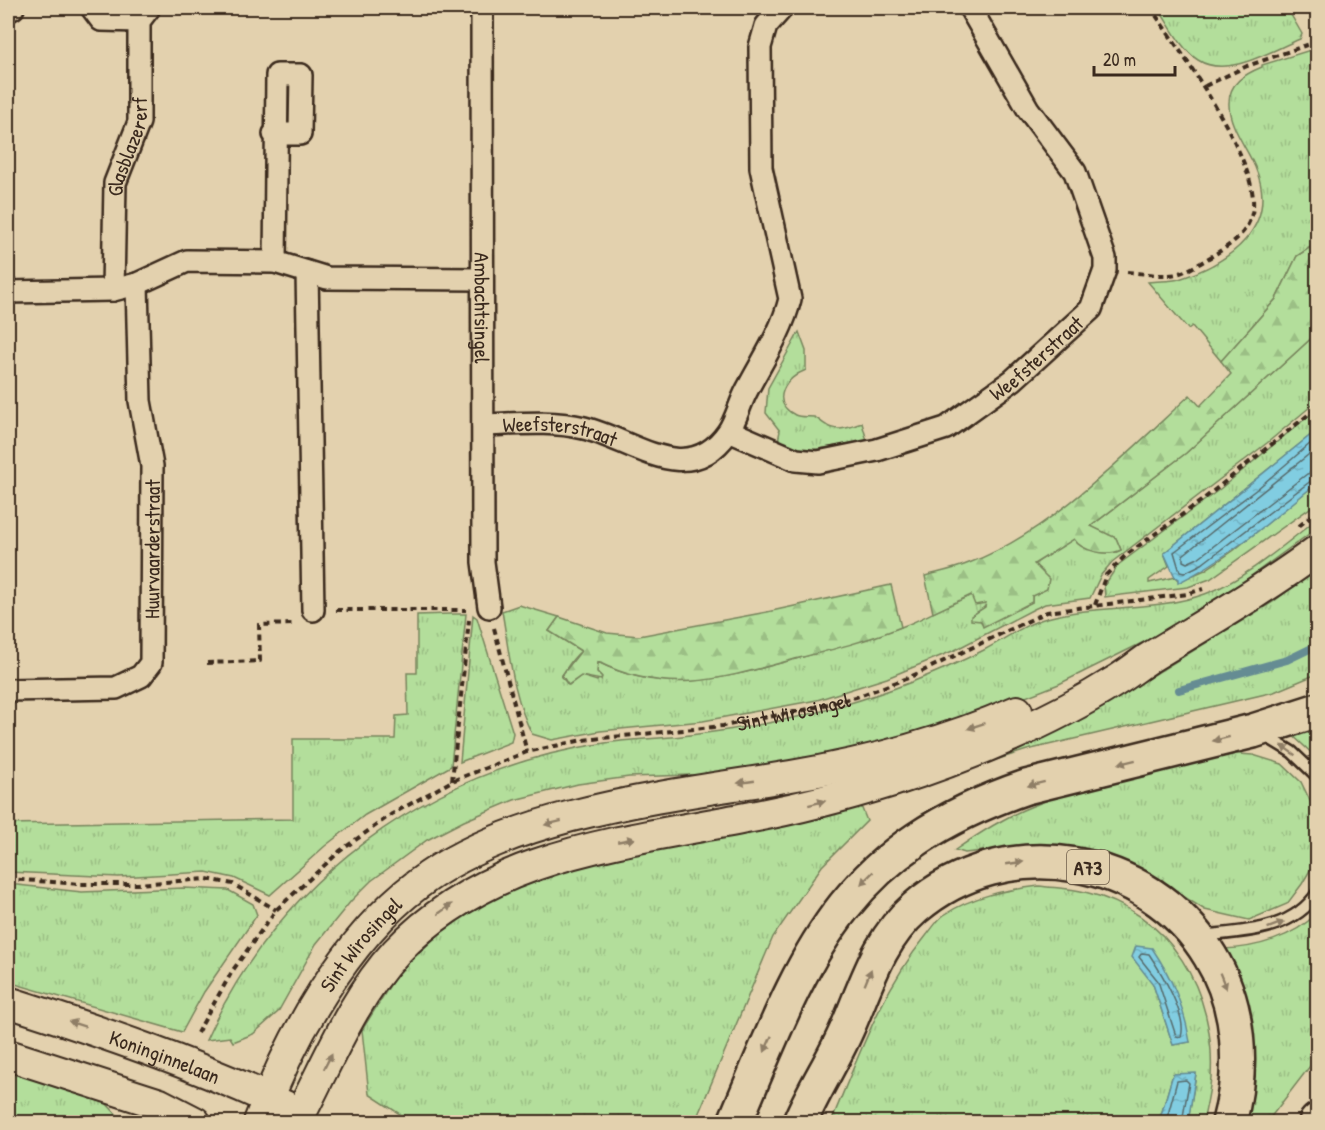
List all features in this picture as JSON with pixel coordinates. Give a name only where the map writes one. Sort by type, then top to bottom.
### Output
[{"type":"highway","points":[[735,1122],[767,1047],[820,936],[856,889],[890,857],[948,819],[1017,790],[1253,731],[1317,710]]},
{"type":"highway","name":"A73","points":[[800,1122],[846,1031],[876,957],[888,938],[913,909],[952,882],[982,871],[1026,861],[1067,862],[1112,873],[1138,885],[1158,898],[1197,936],[1221,976],[1235,1023],[1236,1089],[1229,1122]]},
{"type":"main road","name":"Sint Wirosingel","points":[[302,1119],[361,999],[382,969],[435,915],[477,888],[517,870],[573,852],[785,811],[895,780],[979,748],[1050,716],[1113,683],[1148,659],[1223,615],[1317,550]]},
{"type":"main road","name":"Sint Wirosingel","points":[[264,1110],[323,992],[361,938],[419,883],[459,859],[516,834],[592,813],[713,787],[791,776],[890,754],[1008,715],[1107,672],[1148,659]]},
{"type":"main road","name":"Koninginnelaan","points":[[8,1002],[124,1039],[264,1110],[302,1119]]},
{"type":"main road","points":[[8,1055],[160,1104],[195,1122]]},
{"type":"street","points":[[8,11],[13,8]]},
{"type":"street","points":[[92,8],[101,20],[144,14]]},
{"type":"street","name":"Ambachtsingel","points":[[482,8],[483,562],[489,607]]},
{"type":"street","name":"Weefsterstraat","points":[[483,425],[564,424],[585,428],[671,459],[694,459],[716,446],[729,431],[742,398],[785,319],[790,300],[761,168],[760,47],[766,26],[782,8]]},
{"type":"street","points":[[970,8],[1028,109],[1075,172],[1105,258],[1105,270]]},
{"type":"street","name":"Glasblazererf","points":[[113,290],[115,183],[139,122],[144,14]]},
{"type":"street","points":[[274,134],[275,262]]},
{"type":"street","points":[[8,292],[113,290],[137,284],[187,261],[275,262],[327,278],[482,279]]},
{"type":"street","name":"Weefsterstraat","points":[[729,431],[796,460],[818,462],[877,450],[946,428],[1013,380],[1091,309],[1105,270]]},
{"type":"street","points":[[307,272],[313,610]]},
{"type":"street","name":"Huurvaarderstraat","points":[[8,690],[116,688],[141,676],[151,663],[152,466],[140,402],[137,284]]},
{"type":"lane","points":[[1253,731],[1292,752],[1317,777]]},
{"type":"lane","points":[[1197,936],[1266,928],[1286,921],[1301,910],[1317,892]]},
{"type":"path","points":[[1105,270],[1176,274],[1233,244],[1248,226],[1253,211],[1250,178],[1204,86],[1151,8]]},
{"type":"path","points":[[1204,86],[1247,66],[1317,41]]},
{"type":"path","points":[[1095,605],[1106,575],[1126,555],[1201,501],[1317,407]]},
{"type":"path","points":[[1296,528],[1317,512]]},
{"type":"path","name":"Sint Wirosingel","points":[[197,1033],[232,970],[276,910],[340,851],[392,814],[452,781],[527,752],[629,734],[723,726],[856,697],[954,658],[1035,616],[1095,605],[1187,594],[1207,587]]},
{"type":"path","points":[[452,781],[470,610],[489,607],[527,752]]},
{"type":"path","points":[[8,879],[81,884],[138,884],[207,879],[232,884],[276,910]]},
{"type":"green space","points":[[1158,8],[1287,8],[1302,34],[1300,39],[1249,61],[1236,65],[1210,65],[1198,60],[1186,49]]},
{"type":"green space","points":[[1317,48],[1317,243],[1297,256],[1276,299],[1221,361],[1192,326],[1188,329],[1148,282],[1175,280],[1198,272],[1216,263],[1246,240],[1256,225],[1261,208],[1261,188],[1255,167],[1232,121],[1229,105],[1231,91],[1239,80],[1262,65]]},
{"type":"green space","points":[[1317,243],[1317,333],[1186,453],[1091,526],[1116,538],[1121,550],[1109,553],[1095,552],[1082,547],[1074,539],[1034,564],[1049,579],[1047,589],[1032,596],[1032,602],[983,627],[981,621],[971,620],[971,616],[985,607],[986,603],[975,605],[971,595],[933,613],[925,576],[969,563],[999,550],[1029,532],[1086,490],[1190,395],[1200,406],[1231,374],[1221,361],[1276,299],[1297,256]]},
{"type":"green space","points":[[799,332],[806,351],[806,370],[792,378],[783,390],[783,403],[787,410],[795,415],[814,417],[835,429],[862,423],[867,441],[806,451],[778,441],[780,431],[766,413],[768,388]]},
{"type":"green space","points":[[1317,333],[1317,401],[1267,443],[1112,562],[1101,575],[1090,598],[1045,604],[955,650],[887,678],[817,700],[703,721],[600,731],[552,740],[532,734],[516,690],[502,611],[519,605],[559,617],[549,631],[581,651],[561,677],[569,685],[581,676],[597,681],[601,676],[597,672],[598,662],[623,673],[648,679],[673,681],[723,677],[748,672],[882,634],[972,595],[986,603],[981,621],[983,626],[1032,602],[1032,596],[1043,572],[1034,564],[1074,538],[1096,551],[1109,553],[1121,550],[1116,538],[1090,527],[1186,453]]},
{"type":"green space","points":[[1317,409],[1317,430],[1164,553],[1169,566],[1149,580],[1149,583],[1175,577],[1179,581],[1205,570],[1233,551],[1317,483],[1317,503],[1210,579],[1188,587],[1105,597],[1104,586],[1118,565],[1220,489]]},
{"type":"green space","points":[[1317,519],[1317,528],[1225,595],[1158,635],[1059,684],[990,711],[883,745],[723,774],[629,777],[578,784],[514,800],[464,821],[427,840],[371,881],[351,901],[316,944],[278,1012],[253,1034],[233,1042],[230,1037],[206,1040],[237,982],[274,929],[318,882],[366,841],[420,806],[478,778],[539,757],[605,743],[682,736],[782,721],[877,695],[967,658],[1030,624],[1047,618],[1086,611],[1186,600],[1220,588],[1249,571]]},
{"type":"green space","points":[[1317,568],[1317,674],[1274,692],[1027,750],[948,775],[1142,682],[1273,602]]},
{"type":"green space","points":[[891,585],[901,627],[849,645],[720,678],[696,681],[648,679],[624,673],[598,662],[597,672],[602,677],[601,680],[581,676],[568,685],[562,675],[581,651],[549,631],[559,617],[607,633],[639,636],[767,612]]},
{"type":"green space","points":[[466,614],[451,766],[365,815],[325,846],[270,895],[234,878],[206,872],[119,877],[8,872],[8,824],[293,819],[293,739],[395,739],[396,716],[408,715],[407,673],[417,673],[417,615]]},
{"type":"green space","points":[[473,615],[477,618],[513,733],[511,742],[460,762]]},
{"type":"green space","points":[[1317,720],[1317,758],[1288,731]]},
{"type":"green space","points":[[1224,753],[1253,755],[1282,764],[1301,782],[1314,809],[1317,826],[1317,847],[1312,867],[1302,884],[1287,904],[1249,920],[1205,910],[1145,872],[1096,853],[1034,845],[965,853],[955,850],[1024,809],[1058,796],[1128,776]]},
{"type":"green space","points":[[859,801],[867,821],[822,866],[773,937],[695,1122],[412,1122],[369,1094],[362,1030],[397,974],[455,919],[514,886],[586,861]]},
{"type":"green space","points":[[8,884],[82,892],[184,888],[228,890],[253,904],[257,915],[204,992],[182,1032],[8,982]]},
{"type":"green space","points":[[1039,886],[1085,892],[1115,902],[1142,918],[1164,937],[1182,960],[1196,986],[1206,1015],[1211,1045],[1211,1077],[1203,1122],[1188,1122],[1196,1074],[1173,1074],[1159,1122],[831,1122],[883,1002],[910,957],[937,922],[944,915],[966,903],[1002,892]],"holes":[[[1153,984],[1190,1042],[1173,1045]]]},
{"type":"green space","points":[[1317,913],[1317,1057],[1267,1122],[1239,1122],[1223,949],[1274,940],[1297,929]]},
{"type":"green space","points":[[8,1071],[104,1101],[119,1117],[132,1122],[8,1122]]},
{"type":"water","points":[[1317,430],[1317,483],[1233,549],[1178,583],[1164,553]]},
{"type":"water","points":[[1136,946],[1152,948],[1166,970],[1181,1004],[1190,1042],[1173,1045],[1153,984],[1132,957]]},
{"type":"water","points":[[1196,1073],[1188,1122],[1159,1122],[1173,1074]]},
{"type":"waterway","points":[[1179,690],[1287,660],[1318,645]]}]
